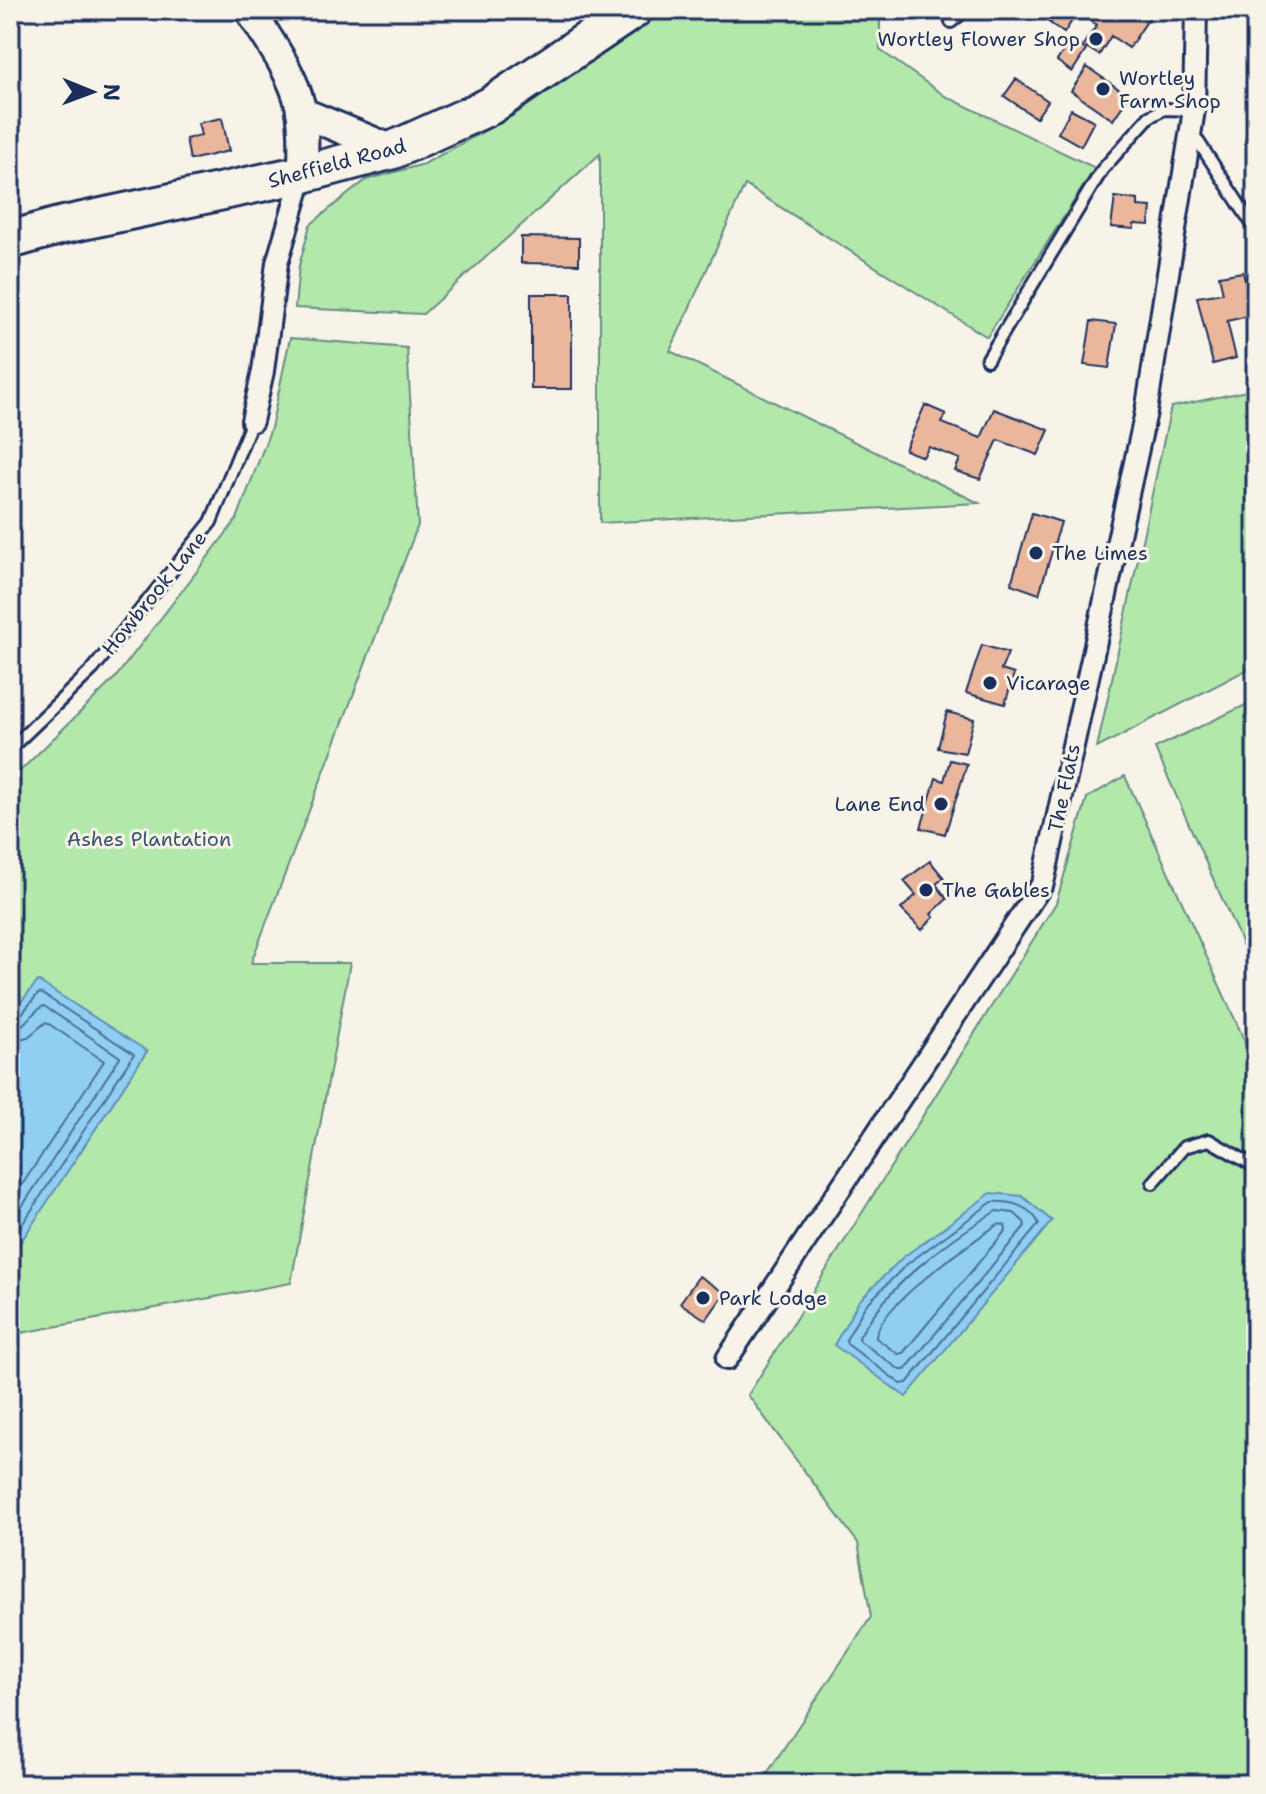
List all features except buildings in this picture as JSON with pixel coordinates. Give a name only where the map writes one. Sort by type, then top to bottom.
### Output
[{"type":"highway","name":"Sheffield Road","points":[[10,240],[59,226],[303,174],[393,150],[490,106],[633,10]]},
{"type":"street","points":[[250,10],[288,75],[301,112],[304,127],[303,174]]},
{"type":"street","name":"The Flats","points":[[727,1359],[1043,883],[1146,412],[1193,120],[1196,10]]},
{"type":"street","points":[[301,112],[393,150]]},
{"type":"street","name":"Howbrook Lane","points":[[252,421],[263,371],[277,263],[303,174]]},
{"type":"lane","points":[[951,22],[966,10]]},
{"type":"lane","points":[[987,360],[1102,170],[1149,117],[1164,109],[1193,120],[1256,230]]},
{"type":"lane","name":"Howbrook Lane","points":[[10,749],[93,669],[211,522],[252,421]]},
{"type":"lane","points":[[1153,1183],[1184,1147],[1209,1140],[1256,1167]]},
{"type":"green space","points":[[667,10],[880,10],[880,50],[945,96],[1095,168],[987,337],[745,185],[670,351],[979,503],[600,523],[600,154],[423,314],[295,308],[299,266],[310,225],[333,206],[366,180],[424,164],[514,115]]},
{"type":"green space","name":"Ashes Plantation","points":[[290,338],[407,348],[418,525],[251,963],[350,963],[291,1283],[10,1335],[10,1249],[14,1251],[147,1051],[10,1015],[10,781],[115,678],[237,519],[271,428]]},
{"type":"green space","points":[[1256,389],[1256,665],[1097,748],[1171,407]]},
{"type":"green space","points":[[1256,700],[1256,975],[1155,748]]},
{"type":"green space","points":[[1125,776],[1256,1066],[1256,1784],[760,1784],[871,1617],[858,1543],[748,1395],[1056,903],[1087,798]]},
{"type":"water","points":[[38,981],[147,1051],[14,1252],[10,1249],[10,1015]]},
{"type":"water","points":[[991,1193],[1022,1196],[1052,1221],[906,1397],[834,1345],[859,1301],[902,1258]]},
{"type":"place","name":"Wortley Flower Shop","points":[[1096,39]]},
{"type":"place","name":"Wortley Farm Shop","points":[[1103,89]]},
{"type":"place","name":"The Limes","points":[[1036,553]]},
{"type":"place","name":"Vicarage","points":[[990,683]]},
{"type":"place","name":"Lane End","points":[[941,804]]},
{"type":"place","name":"The Gables","points":[[926,890]]},
{"type":"place","name":"Park Lodge","points":[[703,1298]]}]
